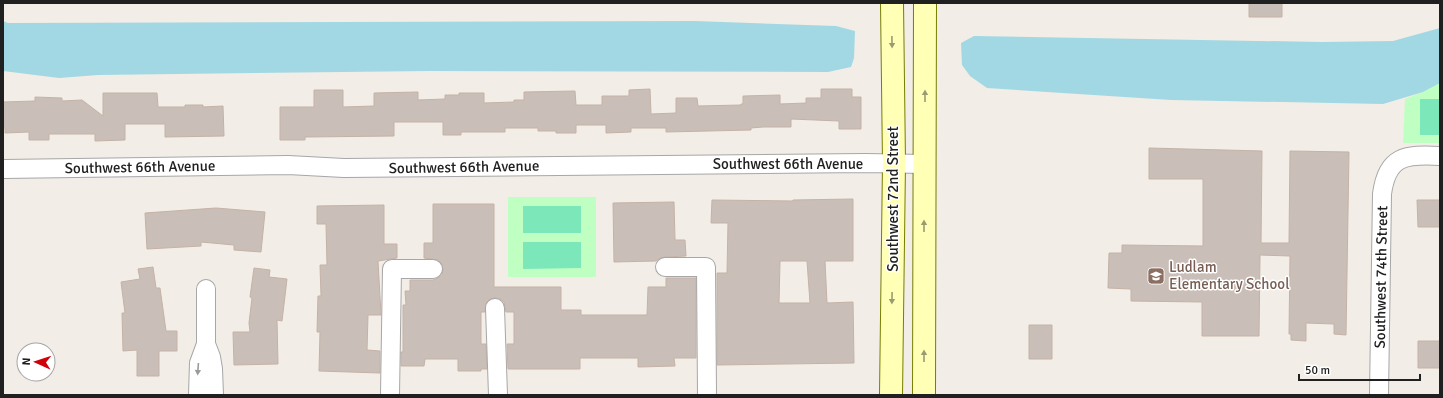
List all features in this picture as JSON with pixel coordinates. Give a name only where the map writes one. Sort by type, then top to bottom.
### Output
[{"type":"main road","name":"Southwest 72nd Street","points":[[892,3],[894,163],[892,395]]},
{"type":"main road","name":"Southwest 72nd Street","points":[[924,395],[925,3]]},
{"type":"street","name":"Southwest 74th Street","points":[[1379,395],[1382,194],[1386,174],[1389,168],[1396,162],[1409,157],[1440,156]]},
{"type":"street","name":"Southwest 66th Avenue","points":[[3,169],[288,165],[351,168],[894,163],[925,164]]},
{"type":"street","points":[[666,267],[706,267],[707,395]]},
{"type":"street","points":[[390,395],[392,269],[433,269]]},
{"type":"street","points":[[198,395],[199,363],[206,344],[206,289]]},
{"type":"street","points":[[495,308],[498,395]]},
{"type":"street","points":[[206,344],[211,357],[213,369],[214,395]]},
{"type":"green space","points":[[1440,83],[1440,143],[1403,143],[1405,99]]},
{"type":"green space","points":[[1420,99],[1440,99],[1440,135],[1420,135]]},
{"type":"green space","points":[[508,197],[596,197],[596,277],[508,277]]},
{"type":"green space","points":[[523,206],[581,206],[581,233],[523,233]]},
{"type":"green space","points":[[523,242],[581,242],[581,268],[523,269]]},
{"type":"water","points":[[3,21],[8,23],[695,21],[836,26],[855,31],[854,58],[851,67],[828,72],[429,71],[98,75],[59,78],[3,71]]},
{"type":"water","points":[[1440,28],[1440,83],[1423,92],[1383,104],[1171,100],[987,88],[970,76],[962,65],[961,43],[974,36],[1322,42],[1393,41]]},
{"type":"building","points":[[1249,3],[1282,3],[1282,17],[1249,17]]},
{"type":"building","points":[[650,89],[651,114],[676,113],[676,98],[697,98],[698,106],[741,105],[743,104],[743,96],[780,95],[780,104],[806,103],[806,98],[821,98],[821,89],[852,89],[852,97],[861,97],[861,129],[839,129],[839,121],[791,119],[791,127],[763,127],[751,128],[751,130],[666,132],[666,128],[631,128],[631,132],[606,133],[606,125],[576,125],[576,133],[538,131],[538,128],[505,128],[505,132],[461,132],[461,135],[443,135],[443,122],[394,122],[394,136],[305,137],[305,140],[280,140],[280,107],[314,107],[314,90],[343,90],[343,107],[374,106],[374,93],[418,92],[418,100],[445,99],[445,95],[459,95],[459,93],[484,93],[484,103],[514,102],[514,100],[524,100],[524,92],[575,91],[576,105],[602,105],[602,96],[629,96],[629,90]]},
{"type":"building","points":[[103,93],[157,93],[158,107],[185,107],[185,105],[203,105],[203,107],[223,106],[224,136],[165,137],[165,124],[125,124],[125,140],[95,141],[95,134],[49,134],[49,140],[29,140],[29,132],[5,133],[5,128],[3,128],[3,102],[35,101],[35,97],[62,98],[62,101],[82,100],[103,116]]},
{"type":"building","points":[[1149,148],[1262,151],[1261,243],[1289,243],[1290,151],[1349,152],[1346,335],[1334,334],[1334,324],[1306,323],[1306,341],[1291,340],[1291,334],[1289,334],[1290,256],[1260,255],[1259,336],[1202,336],[1202,302],[1131,301],[1131,289],[1108,288],[1109,253],[1122,253],[1122,245],[1203,246],[1203,179],[1149,179]]},
{"type":"building","points":[[853,199],[853,261],[825,261],[827,303],[853,302],[854,363],[717,365],[717,273],[727,273],[728,223],[711,223],[712,200]],"holes":[[[780,261],[807,261],[810,303],[779,303]]]},
{"type":"building","points":[[1417,200],[1440,200],[1440,227],[1418,227]]},
{"type":"building","points":[[674,202],[675,240],[685,240],[686,256],[665,257],[656,261],[614,262],[613,203]]},
{"type":"building","points":[[433,204],[494,204],[494,287],[561,287],[561,310],[581,310],[581,315],[647,315],[648,287],[666,287],[666,278],[696,278],[696,358],[674,358],[675,366],[638,367],[638,358],[580,358],[580,369],[508,369],[507,344],[514,344],[514,312],[506,312],[504,302],[495,298],[490,299],[486,303],[485,312],[481,312],[481,344],[486,344],[487,369],[481,369],[481,371],[458,371],[458,359],[425,359],[424,366],[401,366],[401,352],[403,352],[403,305],[406,305],[405,291],[410,291],[410,280],[433,280],[442,275],[442,264],[438,260],[424,258],[424,243],[433,243]]},
{"type":"building","points":[[384,205],[384,244],[397,244],[397,258],[378,261],[381,315],[368,315],[367,350],[380,351],[380,373],[319,371],[320,332],[317,332],[318,296],[321,296],[320,265],[327,265],[326,224],[317,224],[317,206]]},
{"type":"building","points":[[216,208],[265,212],[261,252],[234,250],[234,245],[201,242],[201,246],[147,249],[145,213]]},
{"type":"building","points":[[153,267],[156,288],[160,288],[166,331],[177,331],[177,351],[159,351],[159,376],[137,376],[137,350],[123,351],[122,313],[125,313],[121,282],[140,279],[138,269]]},
{"type":"building","points":[[254,268],[270,270],[269,277],[287,279],[282,321],[277,320],[278,364],[234,365],[233,332],[250,332],[249,323],[252,298],[250,297]]},
{"type":"building","points":[[1029,325],[1052,325],[1052,359],[1029,359]]},
{"type":"building","points":[[1418,341],[1440,341],[1440,368],[1418,368]]},
{"type":"place","name":"Ludlam Elementary School","points":[[1156,276]]}]
